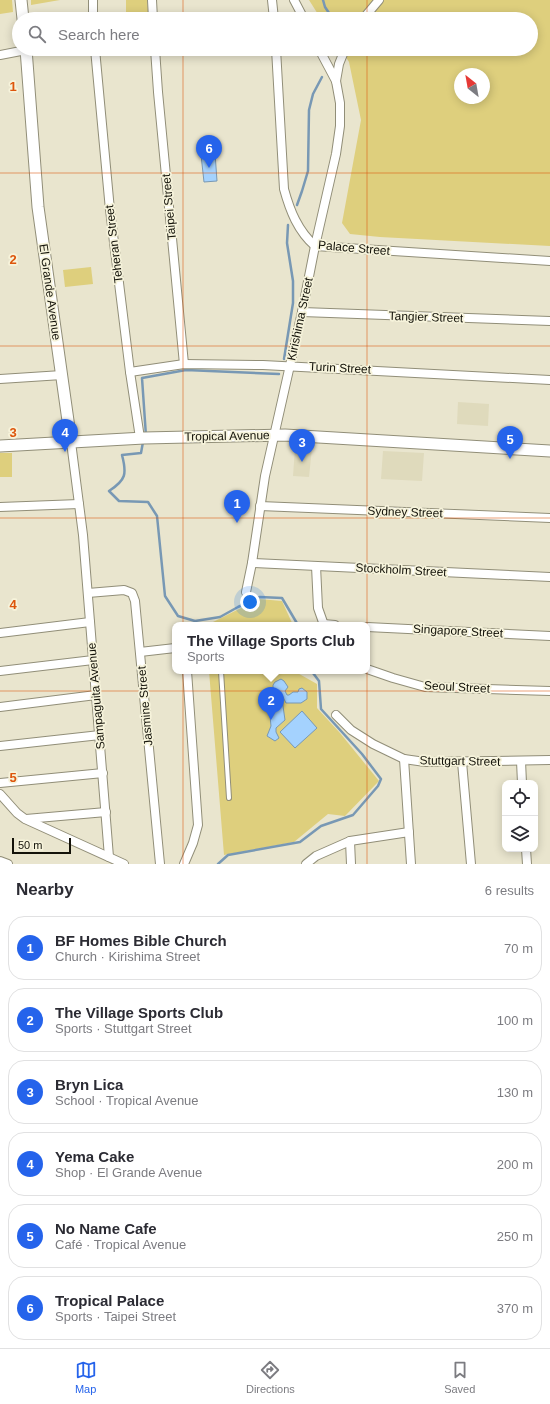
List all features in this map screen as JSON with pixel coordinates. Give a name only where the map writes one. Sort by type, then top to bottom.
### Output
[{"type":"street","points":[[21,0],[22,12]]},
{"type":"street","points":[[93,0],[93,12]]},
{"type":"street","points":[[152,0],[153,12]]},
{"type":"street","points":[[272,0],[273,12]]},
{"type":"street","points":[[294,0],[300,12]]},
{"type":"street","points":[[369,12],[379,0]]},
{"type":"street","points":[[0,55],[12,52]]},
{"type":"street","name":"El Grande Avenue","points":[[27,56],[38,207],[83,535]]},
{"type":"street","name":"Teheran Street","points":[[96,56],[110,210],[130,372],[140,438]]},
{"type":"street","name":"Taipei Street","points":[[155,56],[158,100],[184,364]]},
{"type":"street","name":"Palace Street","points":[[276,56],[284,190],[295,221],[302,232],[315,246],[550,261]]},
{"type":"street","name":"Kirishima Street","points":[[246,592],[273,436],[290,366],[336,154],[340,126],[340,103],[336,81],[323,56]]},
{"type":"street","points":[[336,81],[342,56]]},
{"type":"street","name":"Tangier Street","points":[[302,312],[550,321]]},
{"type":"street","name":"Turin Street","points":[[130,372],[184,364],[290,366],[550,380]]},
{"type":"street","points":[[0,379],[62,375]]},
{"type":"street","name":"Tropical Avenue","points":[[0,446],[140,438],[273,436],[550,451]]},
{"type":"street","points":[[0,507],[79,504]]},
{"type":"street","name":"Sydney Street","points":[[260,506],[550,518]]},
{"type":"street","name":"Sampaguita Avenue","points":[[83,535],[109,857]]},
{"type":"street","name":"Stockholm Street","points":[[252,562],[550,577]]},
{"type":"street","points":[[316,566],[318,608],[323,622]]},
{"type":"street","name":"Jasmine Street","points":[[88,593],[124,590],[132,593],[136,601],[160,864]]},
{"type":"street","points":[[0,633],[90,622]]},
{"type":"street","name":"Singapore Street","points":[[370,627],[550,636]]},
{"type":"street","points":[[140,652],[172,648]]},
{"type":"street","points":[[0,671],[93,660]]},
{"type":"street","name":"Seoul Street","points":[[370,669],[393,678],[425,687],[550,691]]},
{"type":"street","points":[[184,864],[196,834],[198,821],[186,674]]},
{"type":"street","points":[[0,707],[96,695]]},
{"type":"street","name":"Stuttgart Street","points":[[336,716],[352,730],[373,744],[404,759],[425,762],[520,762],[550,760]]},
{"type":"street","points":[[0,746],[100,735]]},
{"type":"street","points":[[404,759],[411,864]]},
{"type":"street","points":[[462,762],[471,864]]},
{"type":"street","points":[[520,762],[522,780]]},
{"type":"street","points":[[0,783],[103,773]]},
{"type":"street","points":[[0,794],[17,813],[25,819],[124,864]]},
{"type":"street","points":[[25,819],[106,812]]},
{"type":"street","points":[[306,864],[316,856],[350,841],[409,832]]},
{"type":"street","points":[[350,841],[351,864]]},
{"type":"street","points":[[526,852],[527,864]]},
{"type":"street","points":[[0,861],[8,864]]},
{"type":"lane","points":[[221,674],[229,798]]},
{"type":"shaded area","points":[[0,0],[12,0],[13,12],[0,14]]},
{"type":"shaded area","points":[[31,0],[60,0],[31,5]]},
{"type":"shaded area","points":[[126,0],[147,0],[148,12],[126,12]]},
{"type":"shaded area","points":[[309,0],[550,0],[550,246],[350,234],[342,223],[361,120],[349,62],[345,56],[538,56],[538,12],[317,12]]},
{"type":"shaded area","points":[[91,267],[93,284],[65,287],[63,270]]},
{"type":"shaded area","points":[[458,402],[489,404],[488,426],[457,424]]},
{"type":"shaded area","points":[[295,448],[312,448],[309,477],[293,476]]},
{"type":"shaded area","points":[[383,451],[424,453],[422,481],[381,479]]},
{"type":"shaded area","points":[[0,453],[12,453],[12,477],[0,477]]},
{"type":"shaded area","points":[[259,599],[282,601],[292,622],[213,622]]},
{"type":"shaded area","points":[[209,674],[299,674],[317,684],[317,708],[340,733],[379,781],[345,816],[328,814],[294,842],[224,855]]},
{"type":"water","points":[[215,153],[217,181],[204,182],[201,155]]},
{"type":"water","points":[[281,679],[288,687],[285,691],[287,695],[293,692],[298,692],[299,689],[302,688],[307,692],[307,699],[301,703],[286,703],[281,695],[273,692],[273,685]]},
{"type":"water","points":[[281,697],[282,699],[285,720],[276,728],[279,738],[275,741],[267,736],[271,726],[270,716],[277,709],[275,699]]},
{"type":"water","points":[[302,711],[317,728],[295,748],[280,732]]},
{"type":"waterway","points":[[323,0],[328,12]]},
{"type":"waterway","points":[[297,205],[308,171],[309,110],[313,94],[322,77]]},
{"type":"waterway","points":[[284,359],[293,303],[293,281],[287,243],[288,225]]},
{"type":"waterway","points":[[146,436],[142,378],[186,370],[279,374]]},
{"type":"waterway","points":[[143,442],[141,453],[122,455],[125,472],[124,476],[122,480],[109,491],[119,501],[148,502],[157,516],[165,596],[178,616],[195,621],[220,617],[260,597],[282,598],[296,622]]},
{"type":"waterway","points":[[218,864],[228,855],[300,842],[321,826],[353,815],[378,786],[381,779],[362,754],[321,709],[319,681],[314,674]]},
{"type":"place","name":"Tropical Palace","points":[[209,168]]},
{"type":"place","name":"Yema Cake","points":[[65,452]]},
{"type":"place","name":"No Name Cafe","points":[[510,459]]},
{"type":"place","name":"Bryn Lica","points":[[302,462]]},
{"type":"place","name":"BF Homes Bible Church","points":[[237,523]]},
{"type":"place","name":"The Village Sports Club","points":[[271,720]]}]
